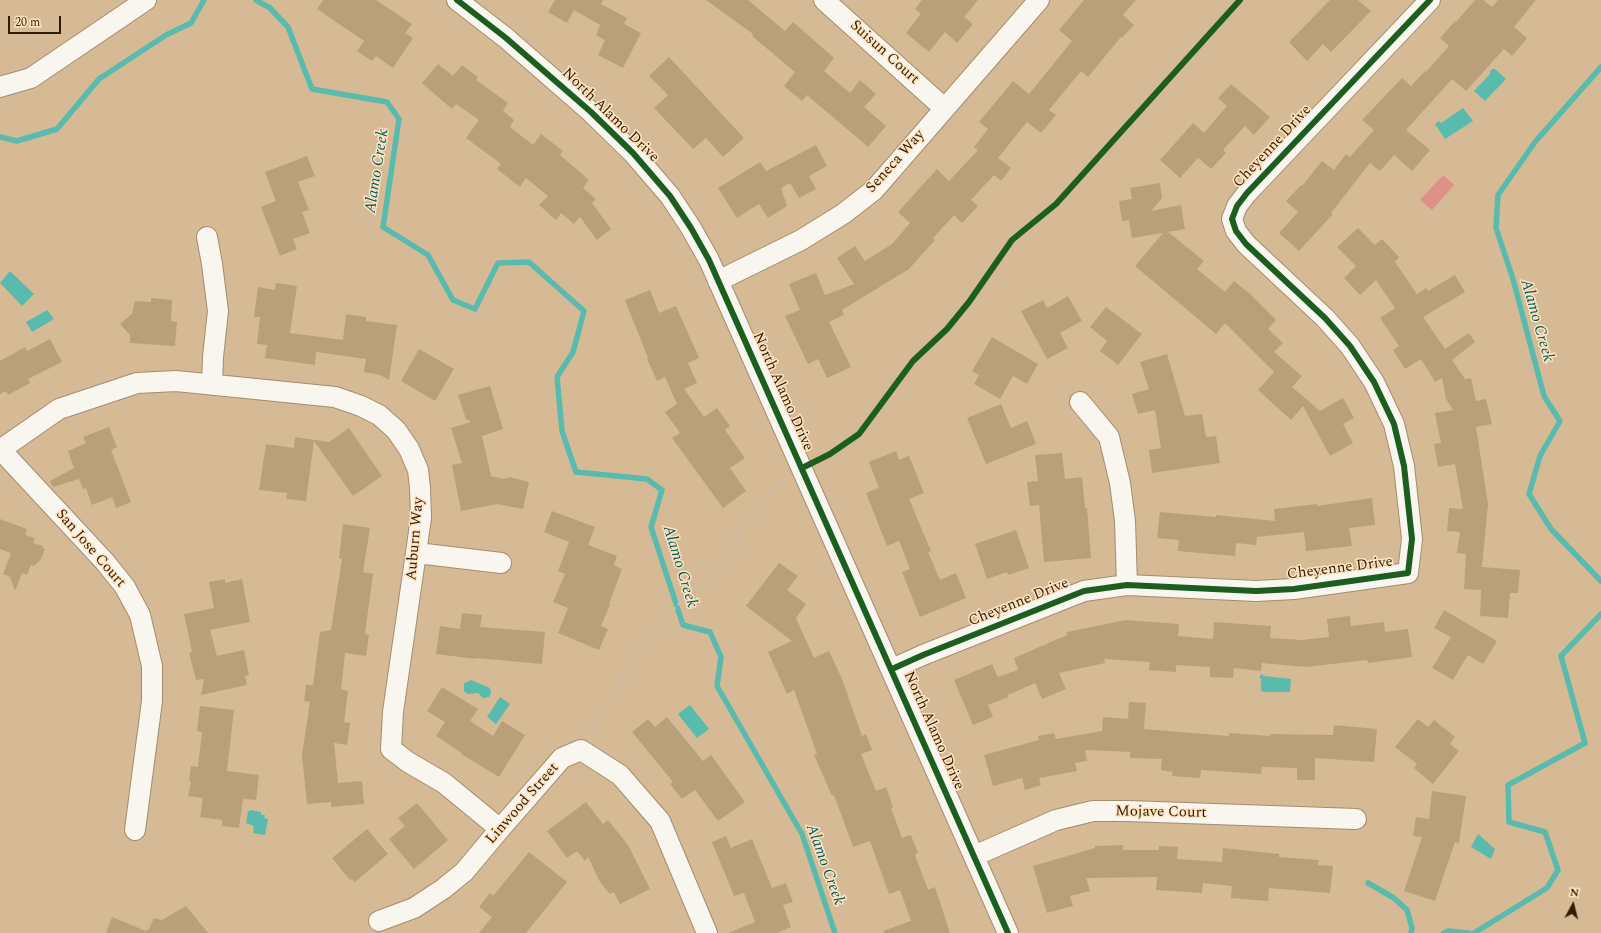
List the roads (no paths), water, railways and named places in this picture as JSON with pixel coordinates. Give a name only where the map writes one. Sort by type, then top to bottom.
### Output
[{"type":"street","points":[[0,87],[31,78],[146,0]]},
{"type":"street","name":"North Alamo Drive","points":[[457,0],[506,38],[591,112],[633,152],[674,202],[706,254],[892,669],[1008,933]]},
{"type":"street","name":"Suisun Court","points":[[824,0],[944,108]]},
{"type":"street","name":"Seneca Way","points":[[718,281],[801,240],[843,214],[874,190],[1039,0]]},
{"type":"street","name":"Cheyenne Drive","points":[[892,669],[923,655],[1084,591],[1127,585],[1256,591],[1294,589],[1408,573],[1412,539],[1404,466],[1394,424],[1374,382],[1350,346],[1325,318],[1246,244],[1236,231],[1232,219],[1237,206],[1247,193],[1430,0]]},
{"type":"street","points":[[207,237],[218,312],[213,357],[212,384]]},
{"type":"street","name":"Auburn Way","points":[[0,449],[59,409],[137,383],[176,381],[336,397],[361,406],[379,415],[396,430],[409,449],[418,470],[421,518],[393,712],[391,749],[408,762],[444,783],[500,829]]},
{"type":"street","points":[[1080,402],[1109,437],[1120,483],[1125,520],[1127,585]]},
{"type":"street","name":"San Jose Court","points":[[0,449],[105,562],[125,587],[140,615],[152,666],[152,701],[135,830]]},
{"type":"street","points":[[417,553],[502,563]]},
{"type":"street","name":"Linwood Street","points":[[379,921],[414,908],[443,890],[464,872],[562,758],[581,750],[620,775],[660,821],[707,933]]},
{"type":"street","name":"Mojave Court","points":[[974,856],[1056,820],[1093,811],[1356,818]]},
{"type":"water","points":[[1493,69],[1495,69],[1506,79],[1485,101],[1474,91]]},
{"type":"water","points":[[1463,108],[1473,121],[1445,139],[1435,124],[1439,121],[1441,123]]},
{"type":"water","points":[[10,271],[34,294],[22,306],[0,283]]},
{"type":"water","points":[[47,310],[54,319],[32,332],[26,322]]},
{"type":"water","points":[[1262,674],[1264,676],[1291,679],[1290,692],[1263,692],[1261,690],[1261,679],[1259,677]]},
{"type":"water","points":[[471,680],[490,688],[491,692],[489,697],[483,698],[478,693],[468,694],[464,691],[464,683]]},
{"type":"water","points":[[500,697],[510,704],[496,724],[487,717]]},
{"type":"water","points":[[690,705],[709,729],[697,738],[678,714]]},
{"type":"water","points":[[250,810],[261,812],[261,815],[265,815],[264,818],[268,819],[265,835],[253,833],[254,826],[246,823],[248,812]]},
{"type":"water","points":[[1478,834],[1495,849],[1491,859],[1471,847]]},
{"type":"waterway","name":"Alamo Creek","points":[[0,137],[17,141],[57,129],[99,79],[166,35],[191,23],[204,0]]},
{"type":"waterway","name":"Alamo Creek","points":[[256,0],[270,8],[288,27],[312,89],[387,102],[399,119],[383,227],[428,255],[453,300],[475,309],[498,263],[529,262],[584,311],[573,352],[557,377],[562,431],[576,472],[647,479],[662,490],[651,527],[683,625],[710,632],[721,657],[717,686],[802,834],[835,933]]},
{"type":"waterway","name":"Alamo Creek","points":[[1601,67],[1535,142],[1498,195],[1496,228],[1513,279],[1544,396],[1560,421],[1540,456],[1529,494],[1551,529],[1601,581]]},
{"type":"waterway","name":"Alamo Creek","points":[[1474,933],[1547,888],[1558,870],[1545,832],[1509,822],[1508,785],[1585,743],[1561,656],[1601,614]]},
{"type":"waterway","points":[[1368,883],[1394,898],[1407,910],[1412,928],[1411,933]]},
{"type":"waterway","points":[[1444,933],[1448,931],[1469,933]]}]
